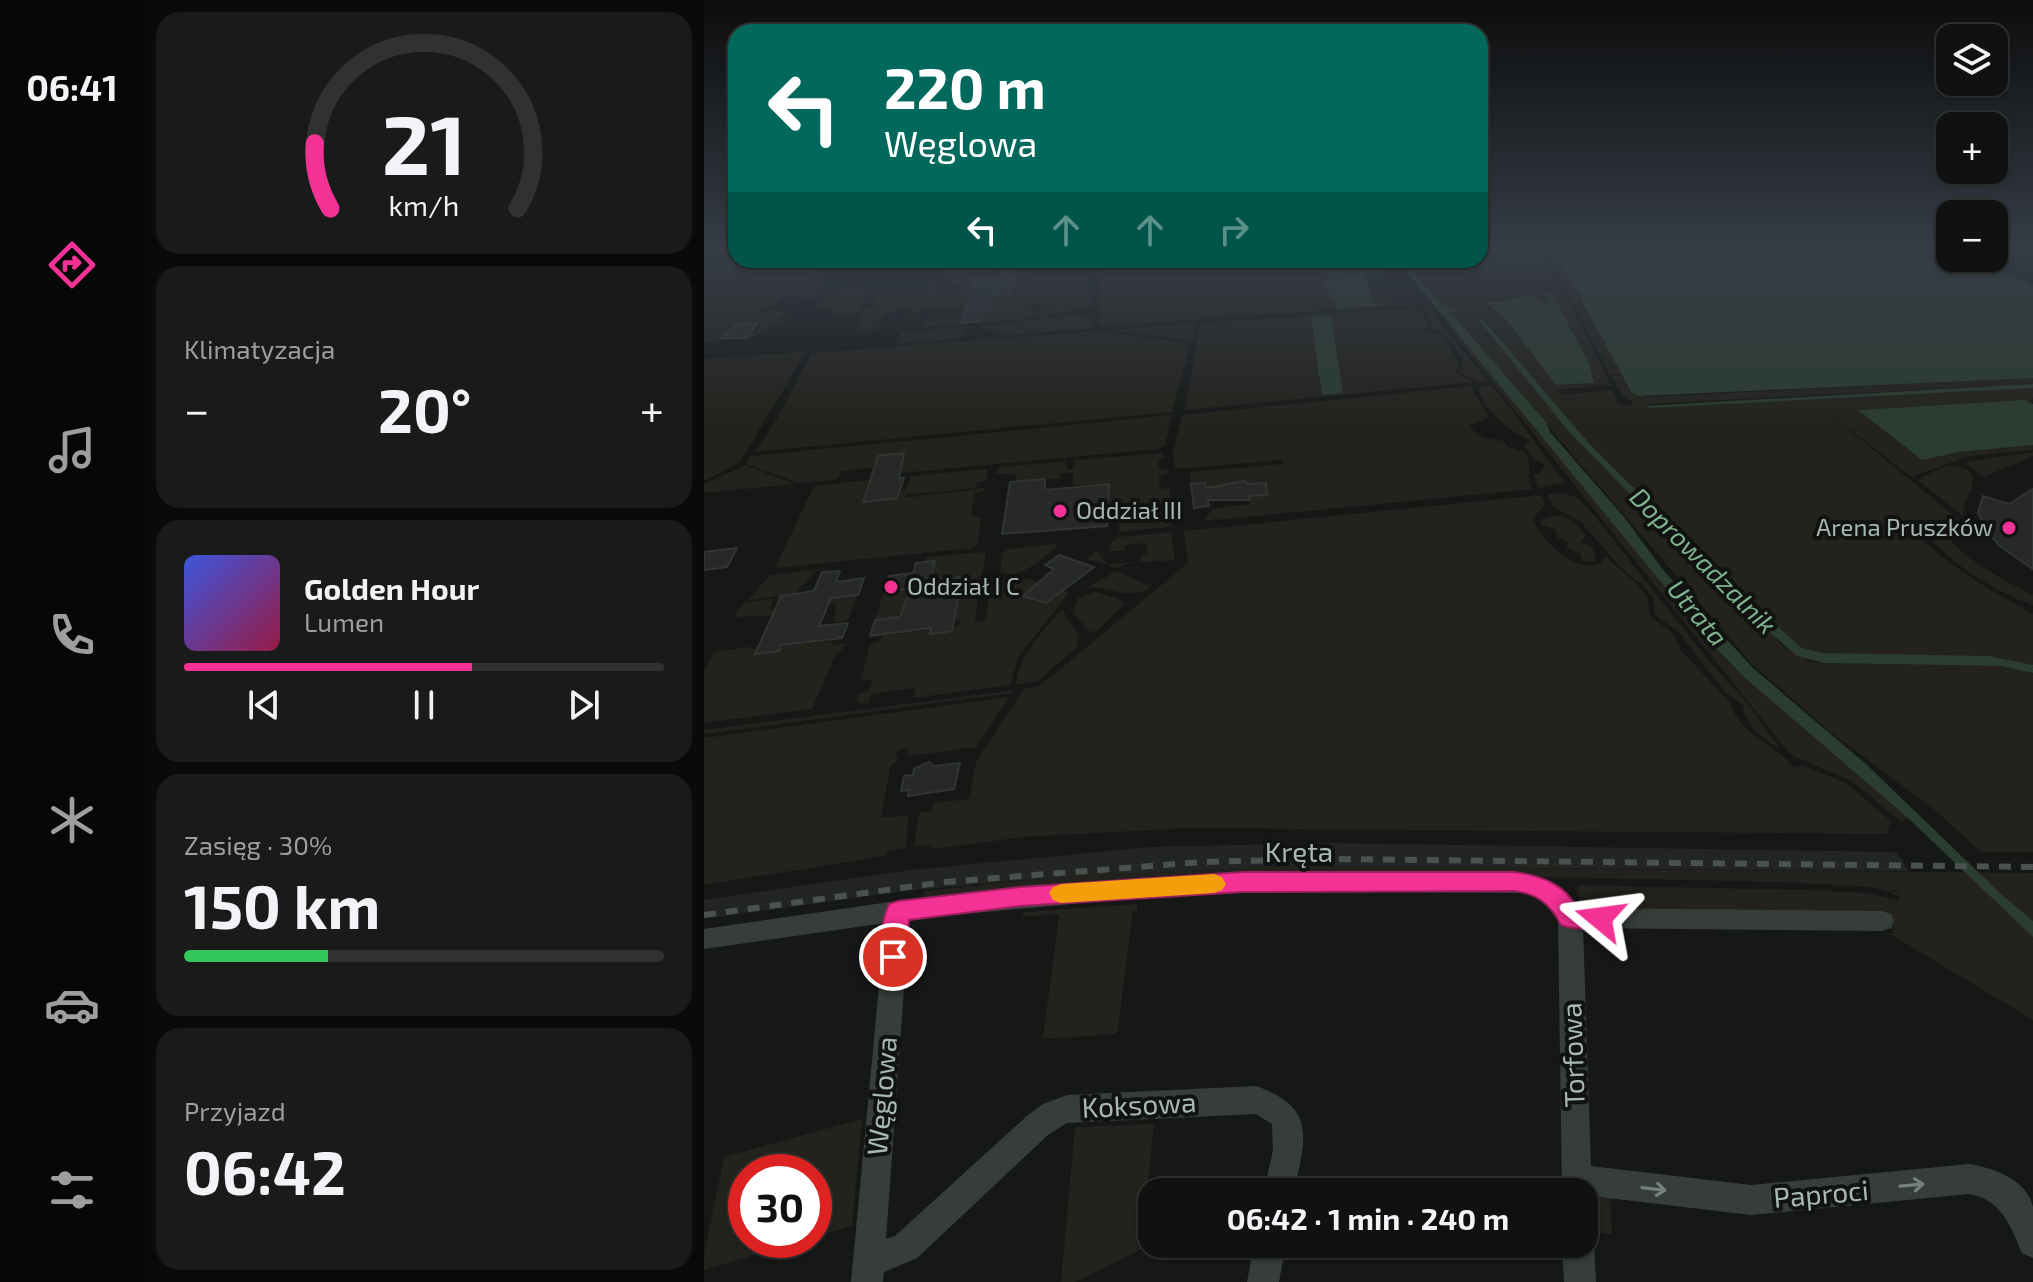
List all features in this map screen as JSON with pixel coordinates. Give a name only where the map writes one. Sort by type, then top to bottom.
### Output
[{"type":"street","name":"Kręta","points":[[704,939],[1020,897],[1243,882],[1482,881],[1538,886],[1559,900],[1570,918]]},
{"type":"street","name":"Węglowa","points":[[868,1272],[898,911]]},
{"type":"street","points":[[1570,918],[1882,921]]},
{"type":"street","name":"Torfowa","points":[[1570,918],[1576,1178]]},
{"type":"street","name":"Koksowa","points":[[868,1272],[906,1247],[1038,1125],[1067,1109],[1267,1102],[1282,1112],[1290,1126],[1281,1178]]},
{"type":"street","name":"Paproci","points":[[1598,1188],[1751,1200],[1969,1179],[1985,1181],[2010,1196],[2033,1242]]},
{"type":"street","points":[[1263,1282],[1267,1258]]},
{"type":"street","points":[[1579,1258],[1580,1282]]},
{"type":"shaded area","points":[[704,310],[787,311],[779,320],[786,321],[748,338],[763,323],[730,325],[727,329],[732,329],[722,341],[704,342]]},
{"type":"shaded area","points":[[833,310],[858,310],[854,318],[832,315]]},
{"type":"shaded area","points":[[865,310],[903,310],[886,313],[883,319],[878,320],[881,323],[877,330],[853,332]]},
{"type":"shaded area","points":[[1035,310],[1034,318],[922,327],[924,321],[953,317],[962,319],[962,323],[981,321],[984,312]]},
{"type":"shaded area","points":[[1037,310],[1080,310],[1036,317]]},
{"type":"shaded area","points":[[1099,310],[1341,310],[1099,326]]},
{"type":"shaded area","points":[[1419,310],[1428,321],[1425,330],[1443,336],[1459,362],[1456,372],[1473,382],[1185,410],[1200,323]]},
{"type":"shaded area","points":[[1423,310],[1429,310],[1488,381],[1477,382],[1459,371],[1463,361],[1451,341],[1430,329],[1432,321]]},
{"type":"shaded area","points":[[1457,310],[1493,310],[1501,315],[1556,385],[1590,384],[1595,378],[1559,310],[1573,310],[1611,385],[1556,390],[1564,395],[1609,390],[1615,394],[1617,403],[1630,406],[1633,402],[1624,397],[1611,376],[1625,376],[1645,397],[2033,378],[2033,384],[1647,404],[1646,408],[2033,388],[2033,399],[2029,400],[2033,404],[2024,400],[1859,410],[1922,460],[1960,452],[2033,445],[2033,450],[1970,456],[1911,477],[1826,411],[1968,527],[1941,530],[1960,550],[2033,595],[2033,605],[1984,582],[1939,548],[1916,521],[1904,522],[1949,562],[2033,614],[2033,666],[1822,653],[1800,647],[1588,442],[1483,318]]},
{"type":"shaded area","points":[[1577,310],[1588,310],[1624,374],[1610,374]]},
{"type":"shaded area","points":[[1462,312],[1478,319],[1569,432],[1785,648],[1811,662],[2001,666],[2033,673],[2033,852],[1981,852],[1936,811],[1833,734],[1752,664],[1451,313]]},
{"type":"shaded area","points":[[1075,314],[1090,316],[1092,329],[1006,335],[979,327]]},
{"type":"shaded area","points":[[1196,323],[1194,341],[1108,330]]},
{"type":"shaded area","points":[[967,328],[963,338],[897,343],[901,332]]},
{"type":"shaded area","points":[[1095,331],[1177,341],[1190,346],[1172,412],[755,452],[812,353]]},
{"type":"shaded area","points":[[1451,331],[1459,334],[1709,641],[1745,678],[1909,819],[1900,821],[1852,781],[1791,755]]},
{"type":"shaded area","points":[[803,352],[740,462],[704,481],[704,359]]},
{"type":"shaded area","points":[[1490,384],[1565,483],[1538,488],[1533,474],[1539,474],[1545,465],[1534,459],[1524,446],[1530,440],[1506,426],[1486,405],[1478,388]]},
{"type":"shaded area","points":[[1473,386],[1489,417],[1469,426],[1483,438],[1504,441],[1507,446],[1525,453],[1533,489],[1204,521],[1212,509],[1250,504],[1248,480],[1206,488],[1205,483],[1191,484],[1190,472],[1283,464],[1283,460],[1175,469],[1173,452],[1182,415]]},
{"type":"shaded area","points":[[1172,415],[1165,445],[1156,449],[901,473],[903,453],[878,456],[875,467],[841,471],[838,479],[799,483],[746,464],[750,456]]},
{"type":"shaded area","points":[[2033,452],[2033,456],[1984,477],[1963,462]]},
{"type":"shaded area","points":[[1161,453],[1165,458],[1158,459],[1159,469],[1167,469],[1168,474],[1159,476],[1160,489],[1169,488],[1175,519],[1170,527],[1119,532],[1119,512],[1095,511],[1109,484],[1073,485],[1073,473],[1060,474],[1060,479],[1017,481],[1016,475],[995,473],[1001,467],[1065,461],[1068,470],[1073,469],[1075,460]]},
{"type":"shaded area","points":[[745,465],[795,484],[704,493],[704,484]]},
{"type":"shaded area","points":[[1948,465],[1969,470],[1972,476],[1972,487],[1963,516],[1919,481],[1921,477]]},
{"type":"shaded area","points":[[986,469],[987,481],[977,482],[976,488],[906,495],[903,498],[985,488],[985,491],[975,493],[971,515],[981,518],[978,543],[973,548],[775,568],[814,486],[869,480],[862,502],[898,498],[901,490],[906,490],[911,476]]},
{"type":"shaded area","points":[[1564,493],[1578,498],[1597,519],[1709,661],[1746,701],[1780,749],[1756,731],[1743,705],[1724,691],[1679,632],[1655,615],[1653,598],[1643,585],[1624,571],[1581,522],[1553,507],[1547,494]]},
{"type":"shaded area","points":[[1542,495],[1545,505],[1533,521],[1553,547],[1582,565],[1602,563],[1606,557],[1629,576],[1647,598],[1651,617],[1673,633],[1680,649],[1731,704],[1742,724],[1794,768],[1801,765],[1846,783],[1891,821],[1886,834],[1188,828],[1023,837],[932,849],[931,845],[914,846],[919,813],[932,811],[934,803],[969,799],[976,762],[1024,689],[1038,686],[1052,676],[1188,563],[1184,531]]},
{"type":"shaded area","points":[[1555,515],[1569,520],[1586,536],[1580,542],[1593,546],[1596,562],[1581,561],[1581,554],[1566,548],[1568,543],[1557,537],[1555,529],[1541,525],[1541,520]]},
{"type":"shaded area","points":[[1171,532],[1175,560],[1129,563],[1116,568],[1087,559],[1097,550],[1107,565],[1141,561],[1142,555],[1147,554],[1146,543],[1125,545],[1125,551],[1109,551],[1109,544],[1118,537]]},
{"type":"shaded area","points":[[1057,544],[1022,572],[1007,574],[1000,571],[1002,553],[1008,549]]},
{"type":"shaded area","points":[[986,552],[974,622],[985,621],[992,577],[1034,581],[1039,584],[1023,596],[1045,604],[1063,591],[1069,593],[1018,657],[1010,685],[914,698],[915,688],[871,694],[868,703],[859,703],[857,695],[869,691],[872,679],[861,681],[869,647],[874,642],[880,641],[882,636],[930,630],[929,634],[953,632],[955,626],[960,625],[961,620],[955,620],[958,602],[936,604],[934,613],[875,619],[884,592],[966,589],[968,576],[930,580],[935,561],[926,561],[927,557]]},
{"type":"shaded area","points":[[829,568],[816,571],[794,594],[748,600],[770,575]]},
{"type":"shaded area","points":[[1117,571],[1151,587],[1136,593],[1086,588]]},
{"type":"shaded area","points":[[1095,592],[1120,599],[1125,604],[1097,631],[1089,632],[1073,612],[1078,598]]},
{"type":"shaded area","points":[[857,595],[848,620],[833,622],[837,603],[782,615],[733,617],[744,603],[774,598],[769,610]]},
{"type":"shaded area","points":[[1063,611],[1078,634],[1077,647],[1038,681],[1016,685],[1021,665],[1031,646],[1058,612]]},
{"type":"shaded area","points":[[833,641],[832,645],[848,643],[835,656],[812,709],[704,723],[704,671],[714,652],[750,647],[756,649],[755,654],[780,651],[782,646]]},
{"type":"shaded area","points":[[1014,690],[1012,693],[704,734],[704,730]]},
{"type":"shaded area","points":[[1009,697],[976,747],[907,756],[908,748],[895,752],[898,759],[890,767],[881,818],[908,815],[906,848],[888,851],[884,856],[704,885],[704,738]]},
{"type":"shaded area","points":[[1332,843],[1897,852],[1909,871],[1287,866],[1046,878],[905,891],[704,919],[704,900],[911,870],[1150,847]]},
{"type":"shaded area","points":[[1287,866],[2033,873],[2033,1020],[1892,935],[1867,933],[1892,934],[1893,929],[1590,911],[1580,903],[1577,885],[1807,890],[1867,893],[1899,901],[1899,896],[1891,893],[1900,890],[1873,887],[1503,876],[922,899],[925,891],[1046,878]]},
{"type":"shaded area","points":[[1138,904],[1137,911],[1133,911],[1117,1034],[1043,1039],[1059,914],[1022,917],[1023,912]]},
{"type":"shaded area","points":[[862,1119],[852,1226],[832,1232],[832,1154],[735,1154]]},
{"type":"shaded area","points":[[1154,1124],[1148,1178],[1138,1178],[1138,1250],[1075,1282],[1061,1282],[1075,1127]]},
{"type":"shaded area","points":[[728,1156],[728,1258],[744,1258],[704,1270],[704,1254],[724,1157]]},
{"type":"shaded area","points":[[1618,1194],[1610,1202],[1612,1234],[1598,1233],[1598,1198]]},
{"type":"water","points":[[1438,310],[1456,310],[1483,319],[1588,442],[1697,551],[1800,647],[1822,653],[1988,656],[2033,665],[2033,673],[2001,666],[1824,663],[1797,656],[1750,616],[1569,432],[1478,319],[1462,312],[1451,313],[1546,422],[1550,432],[1624,517],[1664,571],[1753,668],[1867,765],[2033,921],[2033,937],[1909,819],[1745,678],[1709,641]]},
{"type":"water","points":[[1495,310],[1560,310],[1589,363],[1594,383],[1556,385]]},
{"type":"water","points":[[1587,310],[2033,310],[2033,378],[1639,396],[1631,392]]},
{"type":"water","points":[[1331,316],[1343,393],[1322,395],[1311,317]]},
{"type":"water","points":[[2033,384],[2033,388],[1643,406]]},
{"type":"water","points":[[2024,400],[2033,404],[2033,445],[1960,452],[1922,460],[1858,410]]},
{"type":"building","points":[[965,310],[989,310],[983,312],[981,321],[961,323]]},
{"type":"building","points":[[757,323],[747,338],[723,338],[733,325]]},
{"type":"building","points":[[904,453],[899,478],[904,478],[897,498],[863,502],[878,456]]},
{"type":"building","points":[[1045,479],[1045,490],[1109,484],[1107,526],[1002,534],[1010,482]]},
{"type":"building","points":[[1246,481],[1247,484],[1266,483],[1267,495],[1249,496],[1250,500],[1208,500],[1209,506],[1194,508],[1191,484],[1205,483],[1206,488]]},
{"type":"building","name":"Arena Pruszków","points":[[2033,489],[2033,569],[2001,547],[1989,534],[1978,513],[1983,496],[2009,504]]},
{"type":"building","points":[[737,548],[727,567],[704,570],[704,552]]},
{"type":"building","points":[[1059,555],[1094,567],[1046,603],[1023,596],[1054,569],[1045,565]]},
{"type":"building","points":[[935,561],[930,581],[962,577],[952,631],[930,634],[931,628],[870,636],[875,620],[900,617],[910,589],[884,592],[889,576],[913,573],[916,563]]},
{"type":"building","points":[[840,571],[836,582],[864,578],[858,595],[831,598],[819,626],[848,623],[842,638],[781,645],[779,651],[755,654],[781,596],[814,591],[822,572]]},
{"type":"building","points":[[929,762],[934,766],[960,763],[954,789],[908,796],[909,790],[901,791],[904,776],[913,775],[914,769]]},
{"type":"railway","points":[[704,915],[945,882],[1202,862],[1331,859],[2033,867]]},
{"type":"slow traffic","points":[[1061,893],[1214,884]]},
{"type":"place","name":"Oddział III","points":[[1060,511]]},
{"type":"place","name":"Arena Pruszków","points":[[2009,528]]},
{"type":"place","name":"Oddział I C","points":[[891,587]]},
{"type":"route","points":[[893,957],[898,911],[1020,897],[1243,882],[1528,883],[1559,900],[1570,918],[1600,918]]},
{"type":"water label","name":"Doprowadzalnik","points":[[1703,561]]},
{"type":"water label","name":"Utrata","points":[[1697,613]]}]
